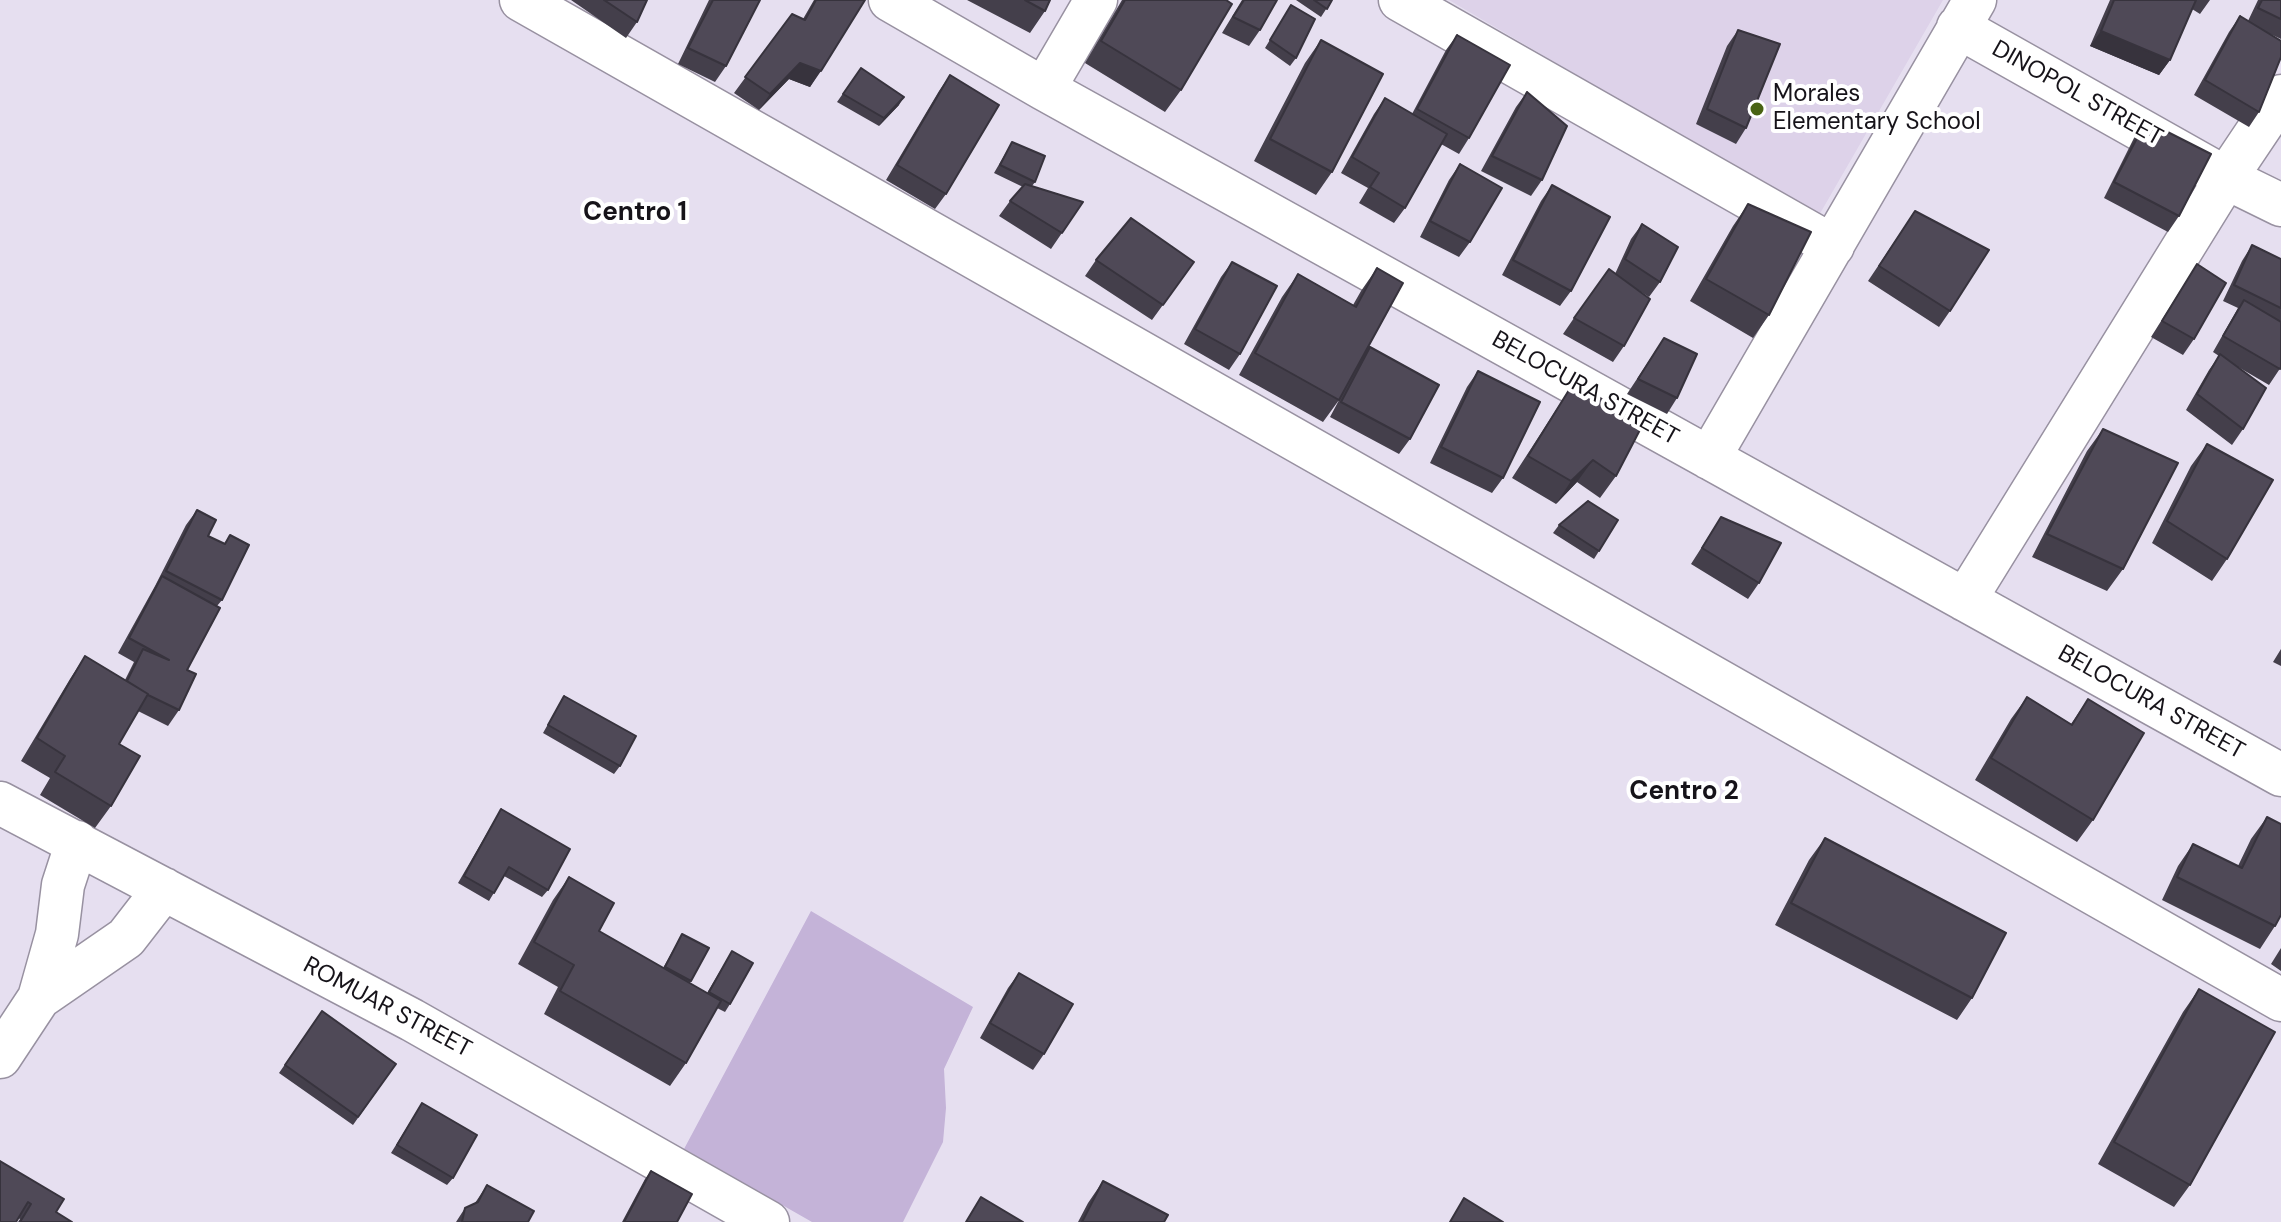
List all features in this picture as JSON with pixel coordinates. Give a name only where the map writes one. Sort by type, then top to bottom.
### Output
[{"type":"street","points":[[521,0],[2281,1000]]},
{"type":"street","name":"BELOCURA STREET","points":[[890,0],[1044,89],[2281,775]]},
{"type":"street","points":[[1044,89],[1096,0]]},
{"type":"street","points":[[1400,0],[1833,246]]},
{"type":"street","points":[[1709,458],[1967,13]]},
{"type":"street","name":"DINOPOL STREET","points":[[1967,13],[2226,178],[2281,205]]},
{"type":"street","points":[[1965,600],[2226,178],[2281,96]]},
{"type":"street","name":"ROMUAR STREET","points":[[0,803],[412,1020],[768,1222]]},
{"type":"street","points":[[0,1057],[39,998],[57,934],[63,885],[77,842]]},
{"type":"street","points":[[39,998],[126,938],[164,889]]},
{"type":"shaded area","name":"Morales Elementary School","points":[[1449,0],[1943,0],[1818,217]]},
{"type":"shaded area","points":[[811,911],[973,1007],[944,1069],[946,1108],[943,1142],[903,1222],[812,1222],[684,1149]]},
{"type":"building","points":[[604,0],[647,0],[637,22]]},
{"type":"building","points":[[713,0],[760,0],[726,66],[688,48]]},
{"type":"building","points":[[816,0],[865,0],[821,71],[800,63],[770,94],[745,77],[792,14],[805,20]]},
{"type":"building","points":[[1025,0],[1050,0],[1045,11]]},
{"type":"building","points":[[1125,0],[1226,0],[1232,4],[1181,90],[1101,41]]},
{"type":"building","points":[[1244,0],[1277,0],[1260,30],[1233,17]]},
{"type":"building","points":[[1314,0],[1332,0],[1327,9]]},
{"type":"building","points":[[2114,0],[2196,0],[2170,60],[2101,31]]},
{"type":"building","points":[[2262,0],[2281,0],[2281,19],[2258,8]]},
{"type":"building","points":[[1291,5],[1315,19],[1296,58],[1270,40]]},
{"type":"building","points":[[2240,16],[2281,41],[2281,57],[2259,112],[2205,80]]},
{"type":"building","points":[[1738,30],[1780,44],[1746,128],[1707,109]]},
{"type":"building","points":[[1457,35],[1510,65],[1469,138],[1417,109]]},
{"type":"building","points":[[1321,40],[1383,74],[1332,172],[1270,139]]},
{"type":"building","points":[[861,68],[904,97],[884,118],[843,94]]},
{"type":"building","points":[[950,75],[999,105],[946,194],[897,165]]},
{"type":"building","points":[[1527,92],[1567,126],[1542,180],[1492,156]]},
{"type":"building","points":[[1385,98],[1447,134],[1405,208],[1370,187],[1379,173],[1352,157]]},
{"type":"building","points":[[2146,121],[2211,154],[2179,216],[2114,182]]},
{"type":"building","points":[[1012,142],[1045,156],[1035,182],[1000,165]]},
{"type":"building","points":[[1460,164],[1502,188],[1470,242],[1430,221]]},
{"type":"building","points":[[1025,184],[1083,202],[1062,233],[1010,201]]},
{"type":"building","points":[[1552,185],[1610,217],[1571,291],[1513,260]]},
{"type":"building","points":[[1748,204],[1811,232],[1769,315],[1706,279]]},
{"type":"building","points":[[1915,211],[1989,250],[1950,311],[1879,266]]},
{"type":"building","points":[[1131,218],[1194,262],[1163,305],[1096,260]]},
{"type":"building","points":[[1642,224],[1678,247],[1660,282],[1625,259]]},
{"type":"building","points":[[2252,245],[2281,259],[2281,308],[2234,285]]},
{"type":"building","points":[[1232,262],[1277,286],[1240,354],[1195,329]]},
{"type":"building","points":[[2197,264],[2226,283],[2194,339],[2162,321]]},
{"type":"building","points":[[1377,268],[1403,283],[1339,400],[1255,353],[1298,274],[1356,307]]},
{"type":"building","points":[[1609,269],[1650,299],[1624,346],[1574,318]]},
{"type":"building","points":[[2244,300],[2281,322],[2280,369],[2223,336]]},
{"type":"building","points":[[1664,338],[1697,354],[1677,398],[1638,379]]},
{"type":"building","points":[[1370,347],[1439,385],[1410,439],[1341,402]]},
{"type":"building","points":[[2220,354],[2266,388],[2243,429],[2197,394]]},
{"type":"building","points":[[1478,371],[1540,402],[1503,478],[1441,447]]},
{"type":"building","points":[[1574,382],[1643,424],[1616,476],[1593,460],[1571,481],[1528,456]]},
{"type":"building","points":[[2103,429],[2178,463],[2123,569],[2047,534]]},
{"type":"building","points":[[2207,444],[2273,480],[2227,559],[2167,521]]},
{"type":"building","points":[[1588,501],[1618,520],[1599,551],[1559,525]]},
{"type":"building","points":[[197,510],[216,520],[208,536],[225,544],[230,535],[249,545],[222,600],[166,571]]},
{"type":"building","points":[[1721,517],[1781,543],[1759,583],[1702,548]]},
{"type":"building","points":[[162,576],[220,608],[187,670],[196,674],[179,710],[127,681],[143,649],[169,660],[129,638]]},
{"type":"building","points":[[85,656],[148,694],[119,744],[140,756],[111,806],[55,772],[65,756],[37,738]]},
{"type":"building","points":[[564,696],[636,736],[620,766],[548,725]]},
{"type":"building","points":[[2027,697],[2072,725],[2088,699],[2144,733],[2093,820],[1991,758]]},
{"type":"building","points":[[501,809],[570,849],[548,890],[509,867],[494,893],[464,876]]},
{"type":"building","points":[[2267,817],[2281,824],[2281,915],[2275,926],[2177,877],[2193,844],[2242,868]]},
{"type":"building","points":[[1825,838],[2006,933],[1972,998],[1791,903]]},
{"type":"building","points":[[569,877],[614,903],[599,931],[721,1001],[686,1063],[560,991],[574,965],[534,942]]},
{"type":"building","points":[[682,934],[709,948],[691,981],[665,967]]},
{"type":"building","points":[[732,951],[753,963],[730,1004],[709,992]]},
{"type":"building","points":[[1019,973],[1073,1004],[1044,1054],[990,1023]]},
{"type":"building","points":[[2199,989],[2275,1032],[2190,1185],[2114,1142]]},
{"type":"building","points":[[322,1011],[396,1064],[358,1117],[285,1065]]},
{"type":"building","points":[[422,1103],[477,1135],[453,1178],[397,1145]]},
{"type":"building","points":[[0,1161],[64,1199],[56,1212],[72,1222],[20,1222],[31,1204],[28,1202],[16,1222],[0,1222]]},
{"type":"building","points":[[651,1171],[692,1194],[677,1222],[624,1222]]},
{"type":"building","points":[[1103,1181],[1168,1215],[1164,1222],[1082,1222]]},
{"type":"building","points":[[487,1185],[534,1211],[528,1222],[462,1222],[465,1208],[478,1202]]},
{"type":"building","points":[[981,1197],[1023,1222],[966,1222]]},
{"type":"building","points":[[1464,1198],[1503,1222],[1450,1222]]},
{"type":"place","name":"Morales Elementary School","points":[[1757,109]]},
{"type":"district","name":"Centro 1","points":[[635,213]]},
{"type":"district","name":"Centro 2","points":[[1684,792]]}]
